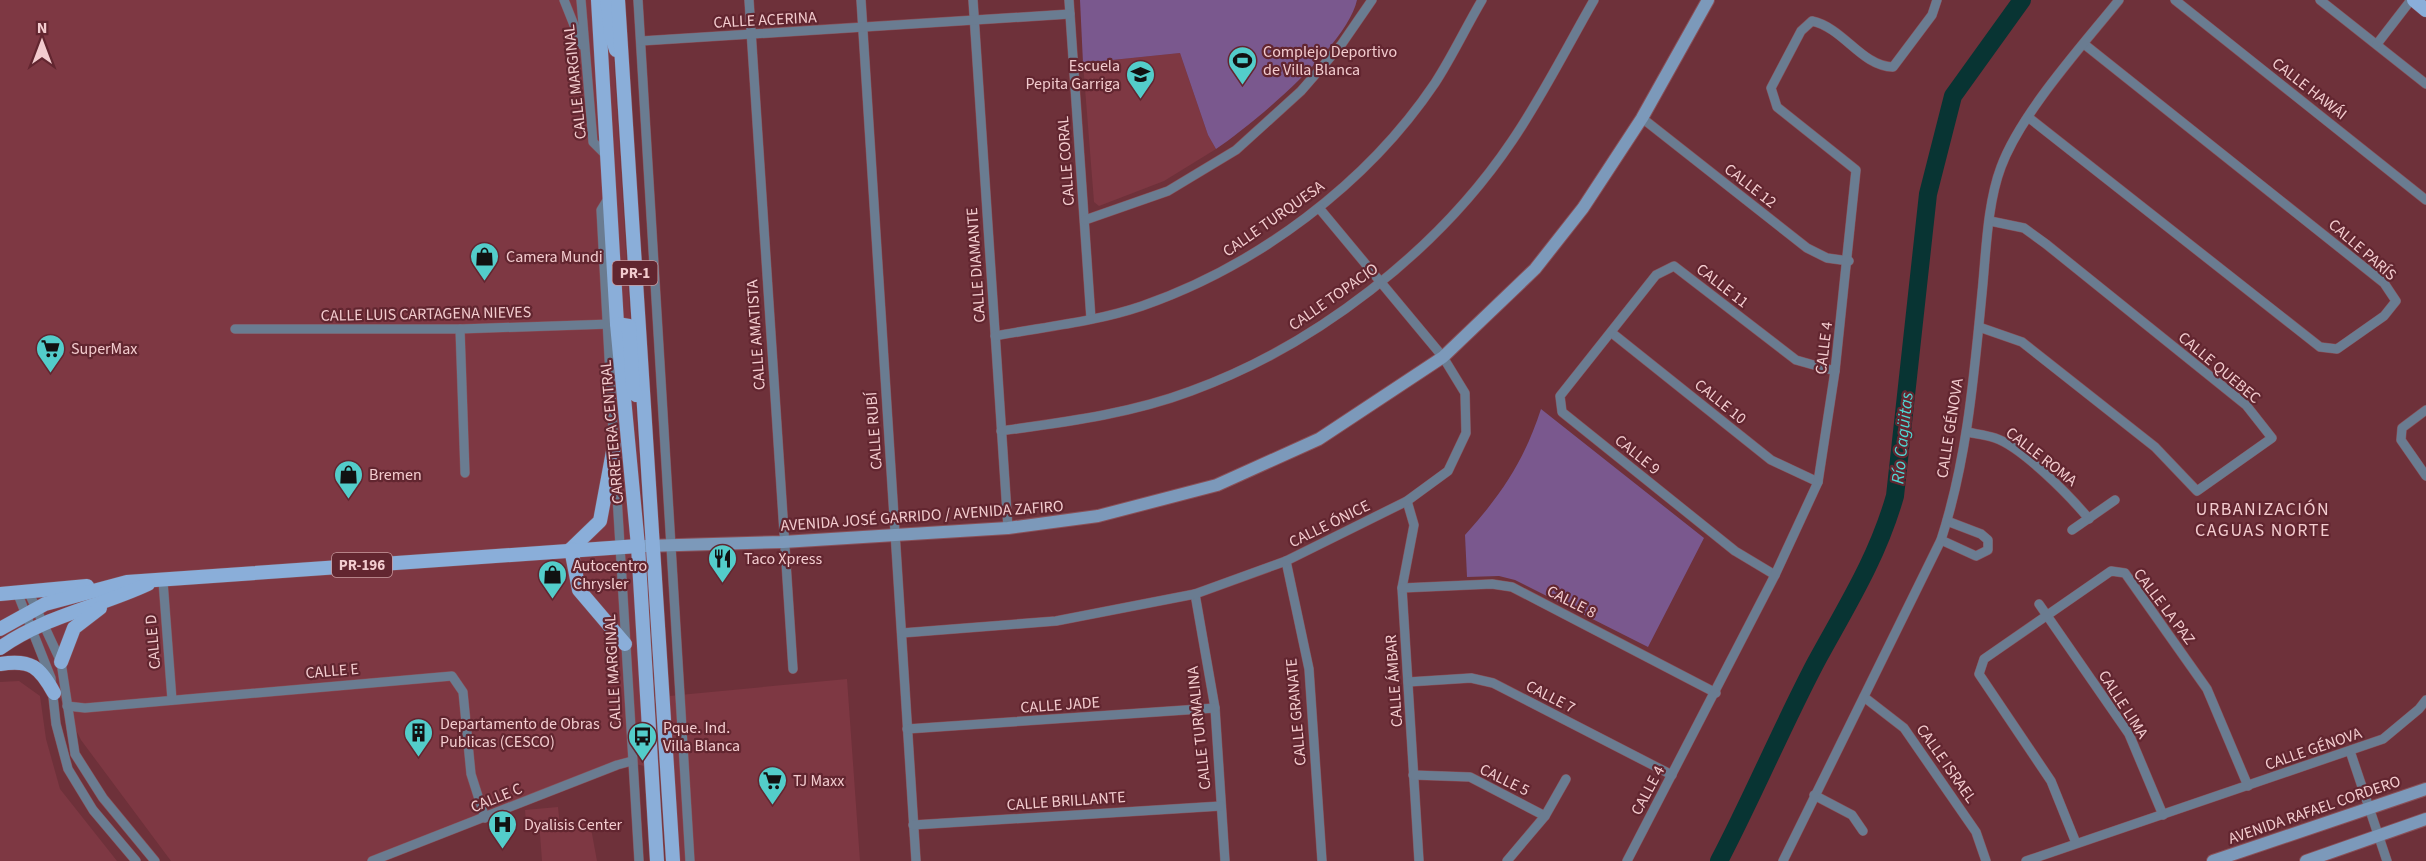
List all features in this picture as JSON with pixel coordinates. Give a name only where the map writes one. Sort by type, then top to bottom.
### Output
[{"type":"main road","name":"CARRETERA CENTRAL","points":[[598,0],[609,197],[611,324],[638,546],[657,861]]},
{"type":"main road","points":[[607,0],[611,34],[622,69]]},
{"type":"main road","name":"CARRETERA CENTRAL","points":[[618,0],[655,546],[673,861]]},
{"type":"main road","points":[[2412,0],[2426,10]]},
{"type":"main road","points":[[611,324],[629,326],[633,388],[645,413]]},
{"type":"main road","points":[[614,446],[600,521],[571,549],[579,590],[625,644]]},
{"type":"main road","name":"PR-196","points":[[0,629],[31,611],[158,581],[571,549],[638,546]]},
{"type":"main road","points":[[0,594],[119,590]]},
{"type":"main road","points":[[61,662],[74,628],[119,590]]},
{"type":"main road","name":"PR-196","points":[[0,648],[37,626],[119,590]]},
{"type":"main road","points":[[0,664],[25,663],[39,669],[54,693]]},
{"type":"street","points":[[564,0],[572,26],[584,49]]},
{"type":"street","name":"CALLE MARGINAL","points":[[581,0],[593,142],[607,156]]},
{"type":"street","points":[[638,0],[690,861]]},
{"type":"street","name":"CALLE AMATISTA","points":[[749,0],[793,669]]},
{"type":"street","name":"CALLE RUBÍ","points":[[861,0],[916,861]]},
{"type":"street","name":"CALLE DIAMANTE","points":[[973,0],[1008,528]]},
{"type":"street","name":"CALLE CORAL","points":[[1069,0],[1091,319]]},
{"type":"street","points":[[1085,220],[1168,191],[1236,150],[1301,91],[1341,45],[1372,0]]},
{"type":"street","name":"CALLE TURQUESA","points":[[995,336],[1091,319],[1142,306],[1228,269],[1319,208],[1385,146],[1427,92],[1482,0]]},
{"type":"street","name":"CALLE TOPACIO","points":[[1001,432],[1106,416],[1191,391],[1284,348],[1381,282],[1461,207],[1512,141],[1594,0]]},
{"type":"street","name":"AVENIDA JOSÉ GARRIDO / AVENIDA ZAFIRO","points":[[638,546],[783,542],[1008,528],[1098,516],[1217,485],[1319,440],[1443,357],[1535,269],[1582,208],[1642,118],[1708,0]]},
{"type":"street","name":"CALLE 4","points":[[1627,861],[1716,693],[1818,482],[1835,371],[1856,170],[1777,107],[1771,88],[1801,31],[1812,21],[1825,24],[1879,67],[1893,67],[1932,15],[1937,0]]},
{"type":"street","name":"CALLE GÉNOVA","points":[[1783,861],[1941,540],[1947,521],[1967,432],[1990,221],[2001,168],[2028,117],[2119,0]]},
{"type":"street","name":"CALLE HAWÁI","points":[[2175,0],[2426,200]]},
{"type":"street","points":[[2320,0],[2426,84]]},
{"type":"street","points":[[2377,44],[2412,0]]},
{"type":"street","name":"CALLE ACERINA","points":[[641,41],[1070,14]]},
{"type":"street","name":"CALLE PARÍS","points":[[2028,117],[2320,347],[2337,349],[2384,316],[2396,301],[2384,283],[2084,44]]},
{"type":"street","name":"CALLE 12","points":[[1642,118],[1807,248],[1827,258],[1848,261]]},
{"type":"street","name":"CALLE ÓNICE","points":[[902,633],[1056,621],[1195,594],[1286,561],[1407,501],[1448,471],[1466,433],[1465,393],[1443,357],[1319,208]]},
{"type":"street","name":"CALLE QUEBEC","points":[[1979,327],[2022,342],[2155,447],[2198,491],[2272,438],[2246,405],[2046,244],[2024,228],[1990,221]]},
{"type":"street","name":"CALLE 11","points":[[1612,333],[1656,275],[1674,266],[1796,360],[1835,371]]},
{"type":"street","name":"CALLE MARGINAL","points":[[611,324],[614,446],[639,861]]},
{"type":"street","name":"CALLE LUIS CARTAGENA NIEVES","points":[[235,329],[460,329],[611,324]]},
{"type":"street","points":[[460,329],[465,473]]},
{"type":"street","name":"CALLE 10","points":[[1612,333],[1771,460],[1818,482]]},
{"type":"street","name":"CALLE 9","points":[[1612,333],[1560,396],[1562,412],[1735,551],[1775,575]]},
{"type":"street","points":[[2426,410],[2402,428],[2401,440],[2426,477]]},
{"type":"street","name":"CALLE ROMA","points":[[1967,432],[1996,438],[2011,447],[2067,491],[2089,519]]},
{"type":"street","points":[[2072,530],[2115,500]]},
{"type":"street","name":"CALLE ÁMBAR","points":[[1407,501],[1414,525],[1402,588],[1419,861]]},
{"type":"street","points":[[1941,540],[1976,556],[1988,550],[1988,540],[1981,534],[1947,521]]},
{"type":"street","name":"CALLE GRANATE","points":[[1286,561],[1309,669],[1322,861]]},
{"type":"street","name":"CALLE LA PAZ","points":[[2076,843],[2051,781],[1979,675],[1984,659],[2111,571],[2125,573],[2206,689],[2248,786]]},
{"type":"street","name":"CALLE D","points":[[158,581],[172,700]]},
{"type":"street","name":"CALLE 8","points":[[1402,588],[1492,584],[1512,588],[1716,693]]},
{"type":"street","points":[[23,592],[37,626],[47,664],[54,693],[56,724],[68,769],[88,803],[136,861]]},
{"type":"street","name":"CALLE TURMALINA","points":[[1195,594],[1215,708],[1225,861]]},
{"type":"street","name":"CALLE LIMA","points":[[2039,604],[2129,734],[2163,815]]},
{"type":"street","points":[[37,626],[61,662],[75,754],[103,798],[155,861]]},
{"type":"street","name":"CALLE E","points":[[67,706],[85,708],[452,676],[463,692],[471,774],[485,818]]},
{"type":"street","name":"CALLE 7","points":[[1408,682],[1471,678],[1493,683],[1672,775]]},
{"type":"street","points":[[663,696],[680,695]]},
{"type":"street","name":"CALLE ISRAEL","points":[[1864,697],[1904,728],[1976,832],[1986,861]]},
{"type":"street","name":"CALLE GÉNOVA","points":[[2026,861],[2383,739],[2419,709],[2426,699]]},
{"type":"street","name":"CALLE JADE","points":[[907,729],[1215,708]]},
{"type":"street","points":[[2350,751],[2388,861]]},
{"type":"street","name":"CALLE C","points":[[372,861],[617,765],[632,762]]},
{"type":"street","name":"CALLE 5","points":[[1413,775],[1470,777],[1545,816]]},
{"type":"street","points":[[1507,861],[1545,816],[1566,779]]},
{"type":"street","name":"AVENIDA RAFAEL CORDERO","points":[[2213,861],[2426,789]]},
{"type":"street","points":[[1814,795],[1852,815],[1863,831]]},
{"type":"street","name":"CALLE BRILLANTE","points":[[914,825],[1221,806]]},
{"type":"street","points":[[2306,861],[2426,819]]},
{"type":"shaded area","points":[[0,0],[610,0],[659,769],[630,763],[378,861],[171,861],[81,740],[27,632],[0,650]]},
{"type":"shaded area","name":"Complejo Deportivo de Villa Blanca","points":[[1080,0],[1357,0],[1350,19],[1318,61],[1275,103],[1216,149],[1208,135],[1180,53],[1083,63]]},
{"type":"shaded area","name":"Escuela Pepita Garriga","points":[[1180,53],[1208,135],[1216,149],[1164,181],[1099,206],[1094,202],[1083,63]]},
{"type":"shaded area","points":[[1541,409],[1704,538],[1648,647],[1515,580],[1499,576],[1467,577],[1465,535],[1501,491],[1527,445]]},
{"type":"shaded area","points":[[847,679],[860,861],[679,861],[669,696]]},
{"type":"shaded area","points":[[19,681],[40,696],[46,739],[60,789],[117,861],[0,861],[0,682]]},
{"type":"shaded area","points":[[558,807],[560,826],[590,823],[597,861],[542,861],[539,821],[526,822],[525,810]]},
{"type":"waterway","name":"Río Cagüitas","points":[[1719,861],[1815,664],[1870,562],[1888,519],[1895,496],[1928,194],[1953,96],[2022,0]]},
{"type":"place","name":"Complejo Deportivo de Villa Blanca","points":[[1242,86]]},
{"type":"place","name":"Escuela Pepita Garriga","points":[[1141,100]]},
{"type":"place","name":"Camera Mundi","points":[[485,282]]},
{"type":"place","name":"SuperMax","points":[[50,374]]},
{"type":"place","name":"Bremen","points":[[348,500]]},
{"type":"place","name":"Taco Xpress","points":[[723,584]]},
{"type":"place","name":"Autocentro Chrysler","points":[[552,600]]},
{"type":"place","name":"Departamento de Obras Publicas (CESCO)","points":[[419,758]]},
{"type":"place","name":"Pque. Ind. Villa Blanca","points":[[642,762]]},
{"type":"place","name":"TJ Maxx","points":[[772,806]]},
{"type":"place","name":"Dyalisis Center","points":[[503,850]]},
{"type":"district","name":"URBANIZACIÓN CAGUAS NORTE","points":[[2263,519]]}]
